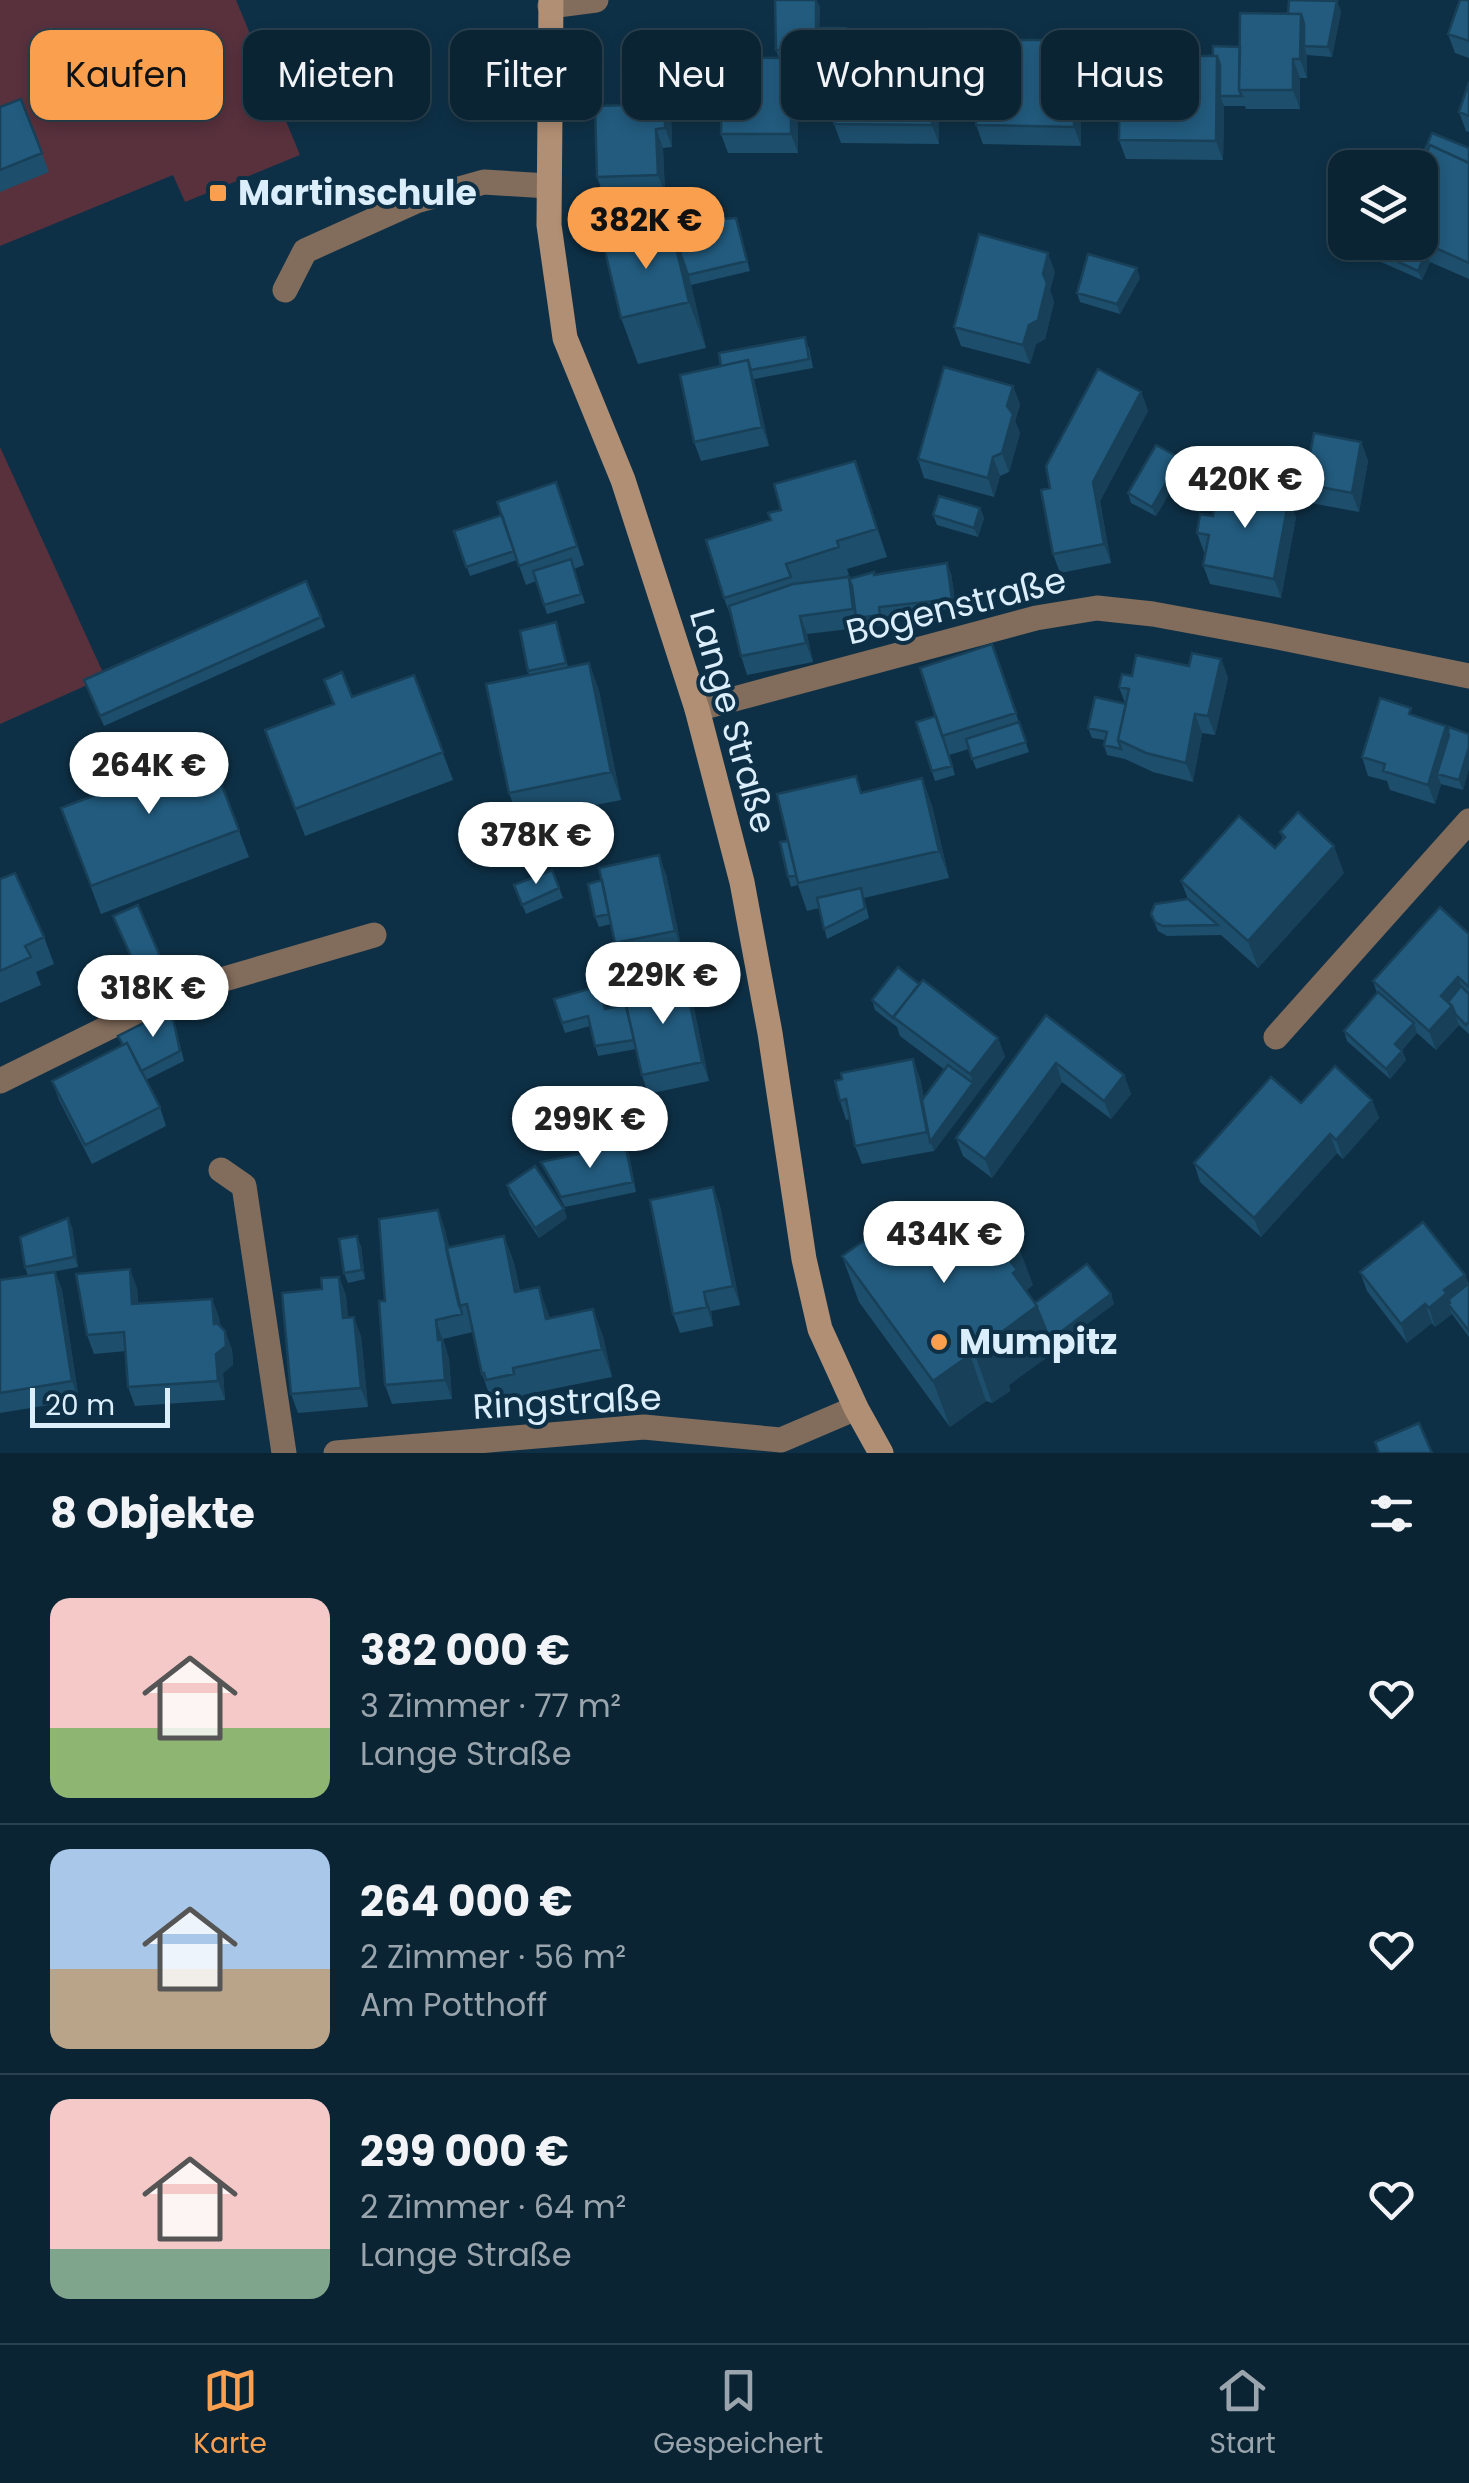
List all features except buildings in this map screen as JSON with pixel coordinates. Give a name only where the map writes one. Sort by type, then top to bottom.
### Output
[{"type":"main road","name":"Lange Straße","points":[[550,3],[549,226],[565,338],[623,480],[698,709],[749,920],[804,1259],[824,1340],[881,1453]]},
{"type":"street","points":[[550,3],[596,0]]},
{"type":"street","points":[[285,290],[306,252],[416,200],[484,182],[548,186]]},
{"type":"street","name":"Bogenstraße","points":[[698,709],[1036,618],[1097,608],[1153,614],[1469,676]]},
{"type":"street","points":[[1276,1037],[1469,821]]},
{"type":"street","points":[[0,1082],[180,992],[374,935]]},
{"type":"street","points":[[221,1170],[244,1186],[284,1453]]},
{"type":"street","name":"Ringstraße","points":[[336,1453],[644,1427],[782,1447],[856,1408]]},
{"type":"shaded area","points":[[0,0],[236,0],[248,30],[243,30],[243,120],[286,120],[300,155],[185,202],[173,175],[0,246]]},
{"type":"shaded area","points":[[0,447],[105,677],[0,724]]},
{"type":"place","name":"Martinschule","points":[[218,193]]},
{"type":"place","name":"Mumpitz","points":[[939,1342]]}]
